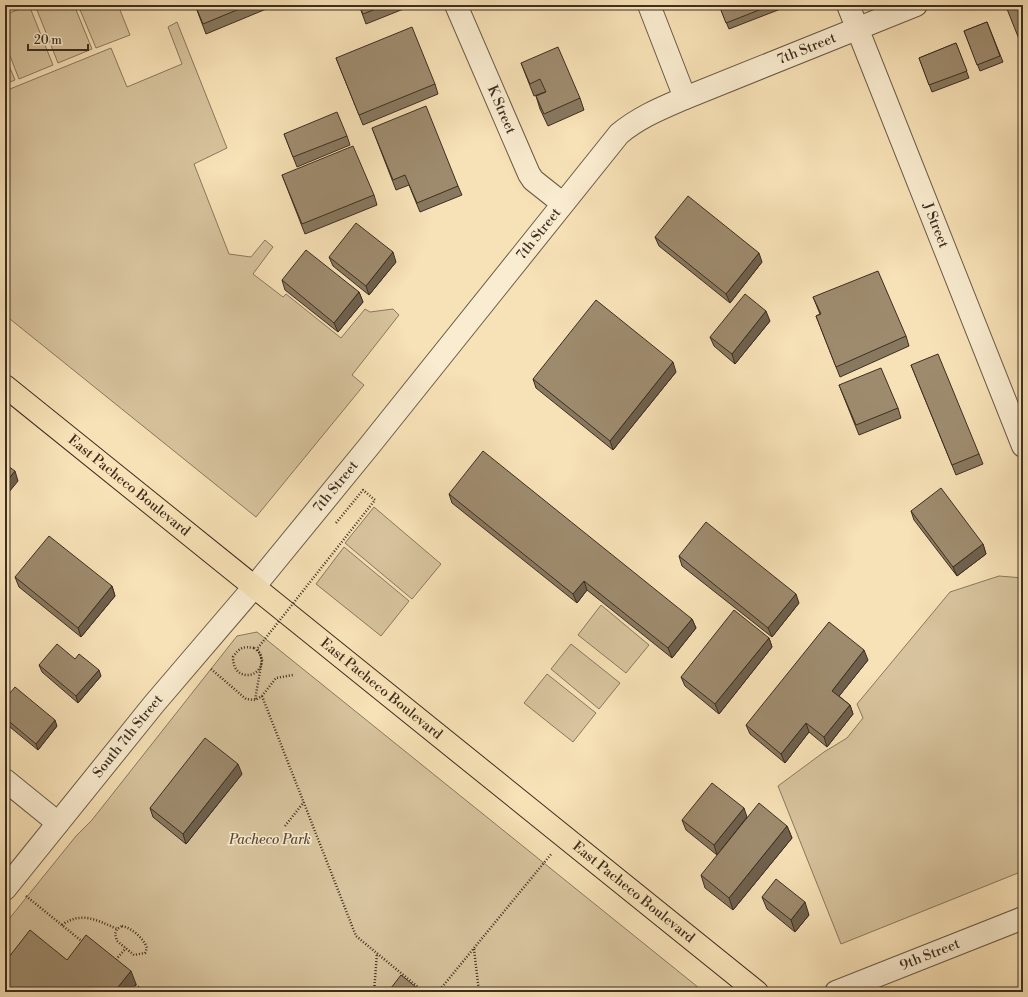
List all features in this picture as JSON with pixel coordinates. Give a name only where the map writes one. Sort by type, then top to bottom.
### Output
[{"type":"highway","name":"East Pacheco Boulevard","points":[[5,386],[756,992]]},
{"type":"street","name":"K Street","points":[[456,5],[529,174],[533,180],[562,204]]},
{"type":"street","points":[[649,5],[685,98]]},
{"type":"street","name":"J Street","points":[[848,5],[1023,444]]},
{"type":"street","name":"7th Street","points":[[254,587],[370,445],[619,134],[632,123],[685,98],[916,5]]},
{"type":"street","name":"South 7th Street","points":[[7,886],[195,656],[254,587]]},
{"type":"street","points":[[5,780],[58,823]]},
{"type":"street","name":"9th Street","points":[[836,992],[1023,918]]},
{"type":"path","points":[[255,700],[260,668],[262,660],[260,653],[254,648],[245,646],[238,649],[233,658],[235,670],[241,675],[250,676],[259,671],[260,667],[262,663],[262,656],[257,649],[375,500],[363,490],[336,523]]},
{"type":"path","points":[[195,656],[246,699],[255,700],[262,696],[276,678],[293,675]]},
{"type":"path","points":[[262,696],[356,936],[424,992]]},
{"type":"path","points":[[285,826],[304,802]]},
{"type":"path","points":[[438,992],[565,837]]},
{"type":"path","points":[[7,886],[89,947]]},
{"type":"path","points":[[61,925],[72,918],[87,918],[117,929]]},
{"type":"path","points":[[122,926],[128,927],[145,942],[147,948],[140,955],[134,955],[117,941],[115,934],[117,929],[122,926]]},
{"type":"path","points":[[112,965],[126,948]]},
{"type":"path","points":[[474,948],[479,992]]},
{"type":"path","points":[[374,992],[377,953]]},
{"type":"path","points":[[128,979],[145,992]]},
{"type":"green space","points":[[29,5],[53,65],[19,79],[5,43],[5,15]]},
{"type":"green space","points":[[35,5],[74,5],[92,49],[58,63]]},
{"type":"green space","points":[[78,5],[118,5],[130,35],[96,48]]},
{"type":"green space","points":[[177,22],[227,148],[194,164],[229,254],[251,257],[265,240],[273,247],[253,274],[283,297],[286,294],[341,338],[365,309],[370,312],[393,309],[399,315],[352,375],[364,385],[256,517],[5,315],[5,91],[111,48],[127,87],[182,64],[168,27]]},
{"type":"green space","points":[[5,56],[15,80],[5,84]]},
{"type":"green space","points":[[374,507],[441,564],[412,599],[345,543]]},
{"type":"green space","points":[[344,547],[409,601],[381,636],[316,584]]},
{"type":"green space","points":[[999,576],[1023,578],[1023,871],[841,944],[778,786],[824,752],[847,738],[863,718],[857,704],[950,592]]},
{"type":"green space","points":[[601,605],[649,645],[626,673],[578,635]]},
{"type":"green space","name":"Pacheco Park","points":[[257,632],[704,992],[5,992],[5,924],[76,836],[92,820],[237,636]]},
{"type":"green space","points":[[571,644],[620,683],[599,709],[551,669]]},
{"type":"green space","points":[[547,674],[596,713],[573,742],[524,703]]},
{"type":"building","points":[[195,5],[249,5],[203,24]]},
{"type":"building","points":[[359,5],[386,5],[363,14]]},
{"type":"building","points":[[719,5],[772,5],[726,23]]},
{"type":"building","points":[[1017,5],[1023,5],[1023,49],[1007,9]]},
{"type":"building","points":[[987,22],[1000,56],[977,65],[964,31]]},
{"type":"building","points":[[412,27],[435,84],[359,115],[336,58]]},
{"type":"building","points":[[956,43],[967,71],[929,85],[919,58]]},
{"type":"building","points":[[558,47],[580,98],[544,114],[536,96],[546,92],[540,79],[530,84],[521,63]]},
{"type":"building","points":[[426,106],[458,186],[417,203],[405,175],[393,180],[372,128]]},
{"type":"building","points":[[337,112],[347,136],[293,157],[284,134]]},
{"type":"building","points":[[353,146],[374,195],[302,224],[282,175]]},
{"type":"building","points":[[688,196],[759,253],[726,294],[655,237]]},
{"type":"building","points":[[356,223],[393,252],[366,286],[329,257]]},
{"type":"building","points":[[306,250],[359,292],[334,323],[282,280]]},
{"type":"building","points":[[878,271],[906,336],[836,367],[816,316],[821,314],[813,297]]},
{"type":"building","points":[[745,294],[766,311],[732,354],[710,337]]},
{"type":"building","points":[[596,300],[673,362],[610,441],[533,379]]},
{"type":"building","points":[[938,354],[979,454],[952,465],[911,365]]},
{"type":"building","points":[[881,368],[898,408],[856,425],[839,385]]},
{"type":"building","points":[[483,451],[692,619],[668,648],[584,581],[573,594],[449,494]]},
{"type":"building","points":[[5,464],[15,471],[5,483]]},
{"type":"building","points":[[941,488],[983,544],[953,567],[911,511]]},
{"type":"building","points":[[706,522],[796,594],[768,628],[679,556]]},
{"type":"building","points":[[49,536],[112,586],[78,628],[15,577]]},
{"type":"building","points":[[734,610],[769,638],[715,704],[681,677]]},
{"type":"building","points":[[829,622],[864,650],[832,691],[850,705],[824,737],[806,723],[781,754],[746,725]]},
{"type":"building","points":[[57,644],[75,659],[79,654],[99,670],[76,696],[39,665]]},
{"type":"building","points":[[15,687],[55,720],[36,744],[5,718],[5,699]]},
{"type":"building","points":[[205,738],[238,764],[183,834],[150,808]]},
{"type":"building","points":[[712,783],[744,808],[714,845],[682,820]]},
{"type":"building","points":[[759,803],[787,826],[729,898],[701,875]]},
{"type":"building","points":[[776,879],[805,902],[791,920],[762,897]]},
{"type":"building","points":[[30,930],[67,960],[86,935],[131,971],[114,992],[5,992],[5,962]]},
{"type":"building","points":[[401,975],[422,992],[388,992]]}]
